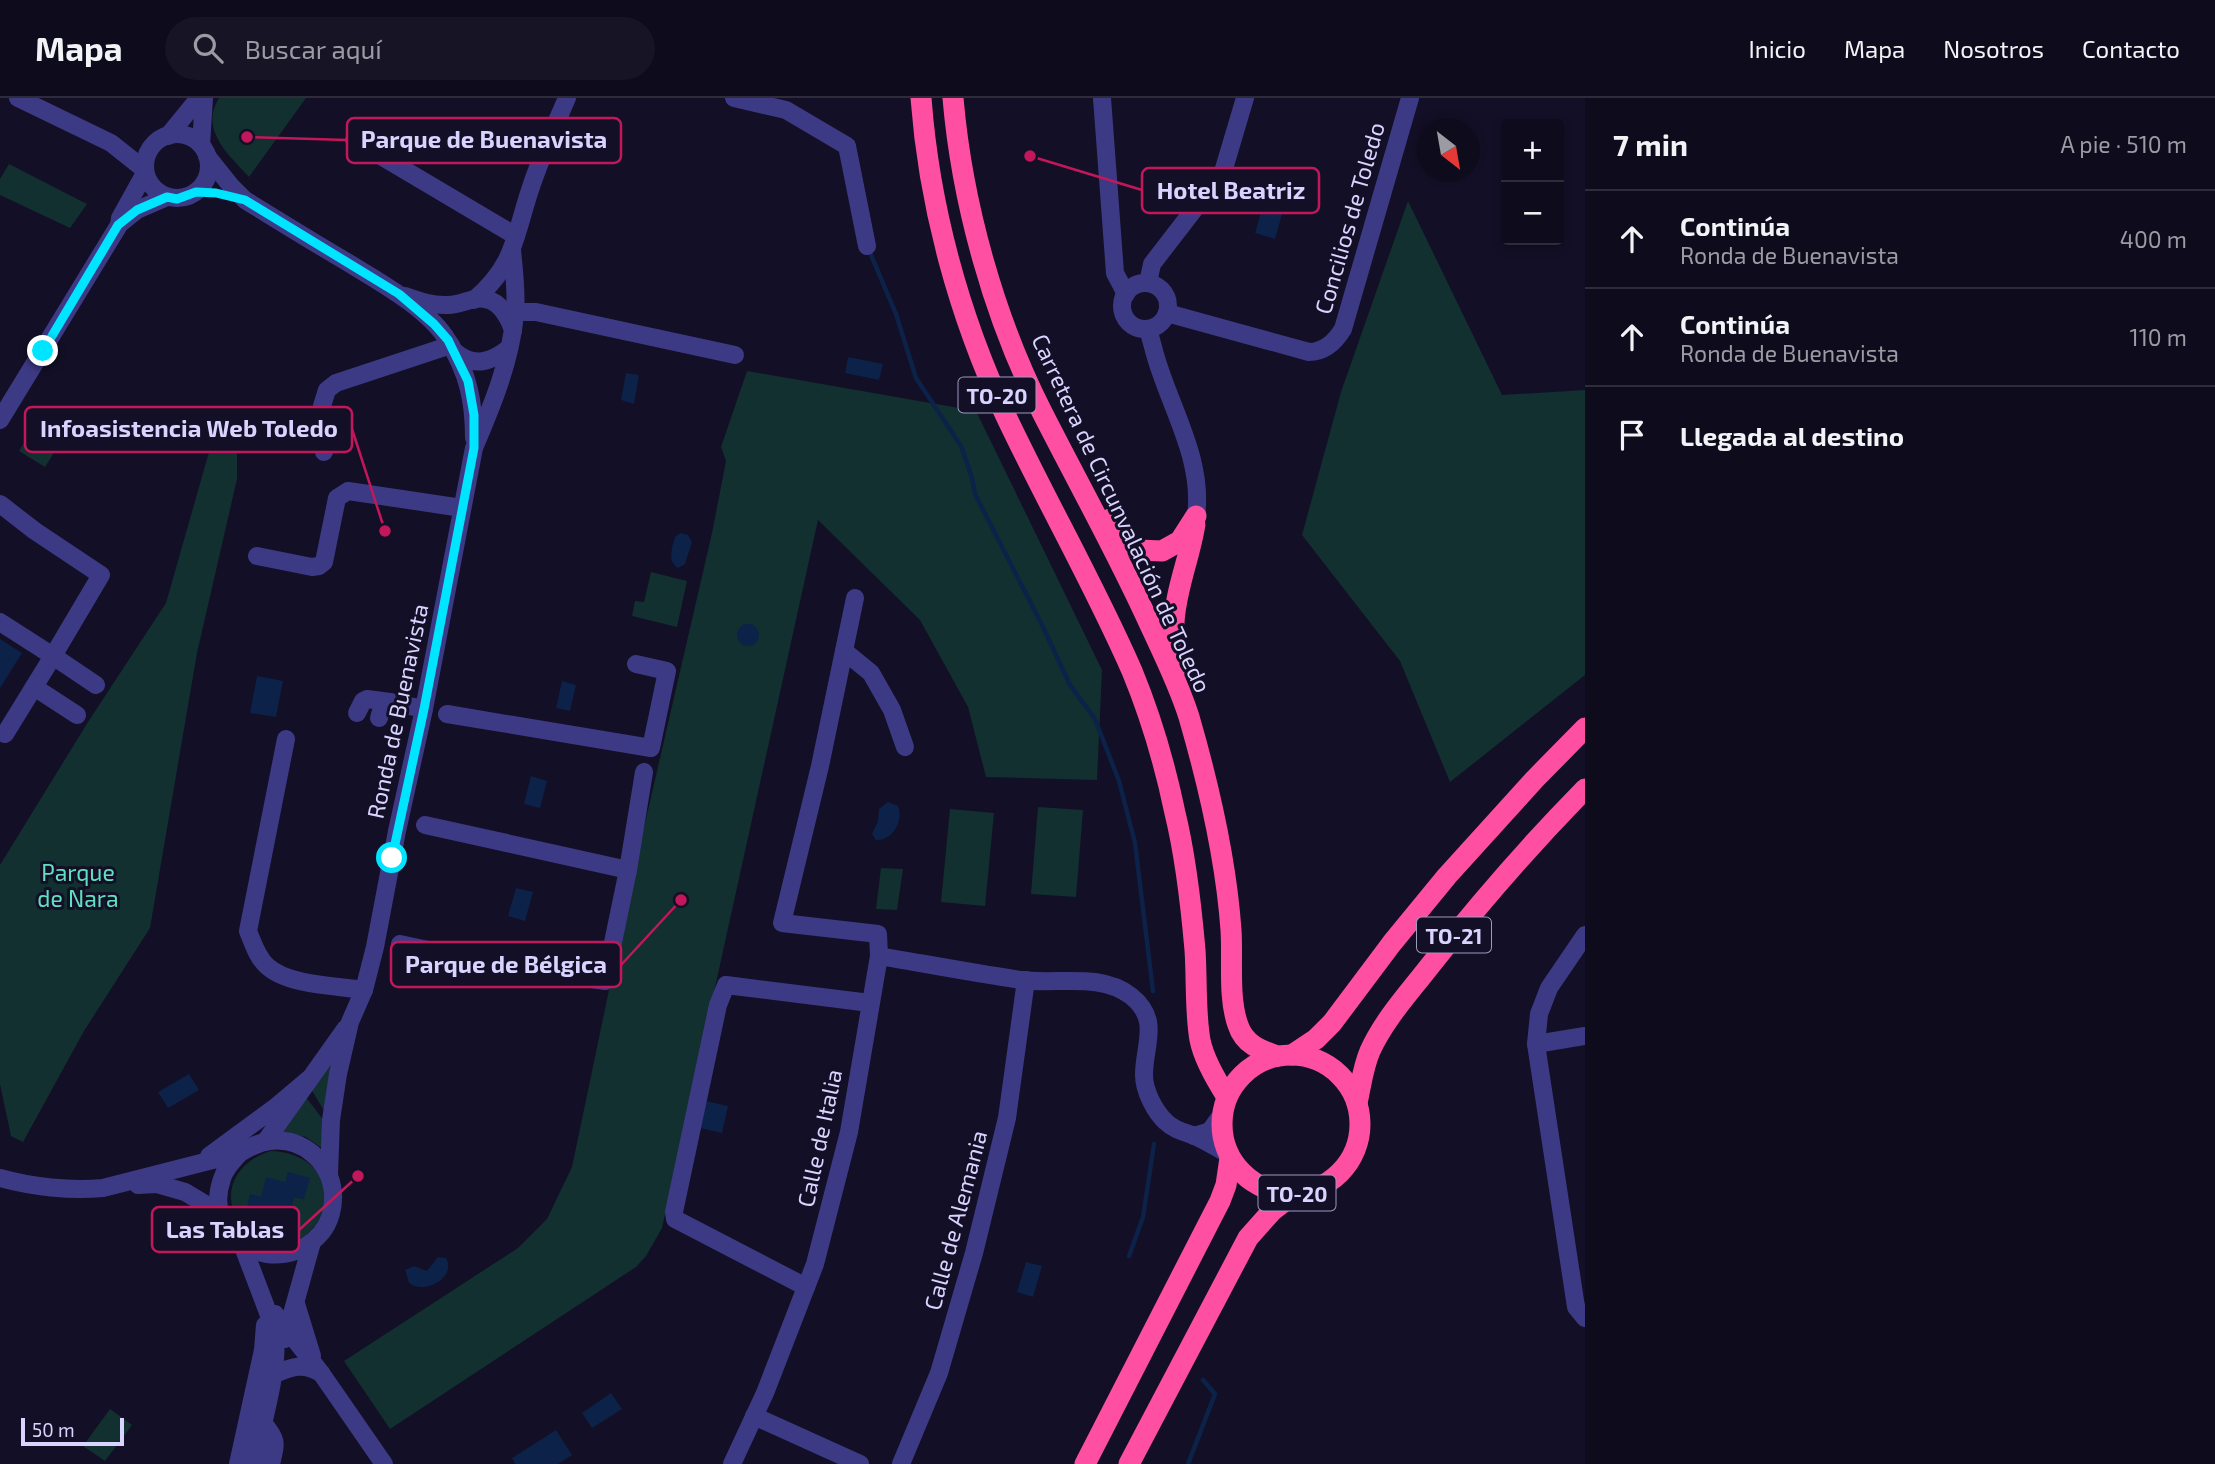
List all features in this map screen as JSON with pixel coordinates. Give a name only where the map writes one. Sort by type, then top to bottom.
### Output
[{"type":"highway","name":"TO-20","points":[[920,98],[935,202],[957,285],[977,345],[1004,412],[1096,594],[1132,673],[1157,743],[1176,815],[1191,902],[1200,1038],[1224,1106],[1221,1128],[1229,1156],[1242,1174],[1257,1185],[1275,1192],[1294,1194],[1315,1190],[1334,1179],[1348,1164],[1357,1145],[1361,1124],[1357,1103]]},
{"type":"highway","name":"Carretera de Circunvalación de Toledo","points":[[953,98],[959,154],[981,250],[1000,312],[1019,360],[1180,688],[1219,842],[1231,929],[1233,996],[1238,1027],[1255,1048],[1284,1056],[1313,1058],[1332,1068],[1347,1084],[1357,1103]]},
{"type":"highway","points":[[1060,445],[1088,479],[1120,534],[1138,550],[1162,551],[1172,548],[1180,541],[1196,516]]},
{"type":"highway","points":[[1180,688],[1174,623],[1178,593],[1191,550],[1196,516]]},
{"type":"highway","name":"TO-21","points":[[1284,1056],[1316,1039],[1332,1023],[1447,876],[1585,728]]},
{"type":"highway","name":"TO-21","points":[[1357,1103],[1364,1067],[1388,1021],[1464,922],[1585,789]]},
{"type":"highway","points":[[1224,1106],[1235,1083],[1247,1071],[1261,1062],[1284,1056]]},
{"type":"highway","name":"TO-20","points":[[1085,1464],[1220,1201],[1226,1185],[1229,1156]]},
{"type":"highway","name":"TO-20","points":[[1129,1464],[1248,1238],[1272,1211],[1294,1194]]},
{"type":"street","points":[[18,98],[115,145],[143,147],[179,134],[193,139],[204,151]]},
{"type":"street","points":[[115,145],[145,172],[152,186],[167,197],[177,199],[196,192],[206,181],[209,168],[204,151],[202,98]]},
{"type":"street","points":[[0,420],[118,225],[145,172],[146,157],[202,98]]},
{"type":"street","name":"Ronda de Buenavista","points":[[511,340],[497,357],[487,362],[467,360],[451,346],[447,334],[450,317],[456,308],[470,301],[499,275],[514,243],[530,189],[567,98]]},
{"type":"street","points":[[734,98],[786,110],[848,146],[867,246]]},
{"type":"street","points":[[1102,98],[1115,273],[1126,294]]},
{"type":"street","points":[[1148,283],[1152,264],[1223,172],[1245,98]]},
{"type":"street","name":"Concilios de Toledo","points":[[1167,313],[1309,352],[1329,346],[1343,329],[1410,98]]},
{"type":"street","points":[[354,140],[514,243]]},
{"type":"street","name":"Ronda de Buenavista","points":[[204,151],[245,200],[399,294],[434,324],[464,369],[474,415],[474,448]]},
{"type":"street","name":"Ronda de Buenavista","points":[[196,192],[228,195],[245,200]]},
{"type":"street","points":[[118,225],[137,210],[167,197]]},
{"type":"street","name":"Ronda de Buenavista","points":[[329,1174],[331,1120],[338,1074],[350,1022],[364,990],[424,709],[474,448],[488,414],[511,340],[516,304],[514,243]]},
{"type":"street","points":[[1148,283],[1155,285],[1166,296],[1167,313],[1160,323],[1148,328],[1134,326],[1124,315],[1123,301],[1135,285],[1148,283]]},
{"type":"street","name":"Ronda de Buenavista","points":[[399,294],[438,305],[480,299],[497,304],[505,312],[511,340]]},
{"type":"street","points":[[524,312],[536,312],[735,355]]},
{"type":"street","points":[[1148,328],[1160,371],[1191,452],[1198,486],[1196,516]]},
{"type":"street","points":[[324,452],[322,406],[327,390],[336,383],[451,346]]},
{"type":"street","points":[[257,556],[312,567],[319,566],[324,562],[337,498],[348,491],[462,508]]},
{"type":"street","points":[[0,504],[101,575],[5,734]]},
{"type":"street","points":[[855,598],[820,766],[782,923],[878,934],[879,956],[1026,980],[1063,979],[1119,987],[1141,1005],[1148,1018],[1150,1041],[1144,1075],[1149,1095],[1159,1115],[1176,1130],[1194,1136],[1229,1156]]},
{"type":"street","points":[[0,622],[96,685]]},
{"type":"street","points":[[844,652],[871,673],[892,710],[905,747]]},
{"type":"street","points":[[447,714],[651,748],[667,671],[636,664]]},
{"type":"street","points":[[34,687],[76,715]]},
{"type":"street","points":[[357,713],[360,704],[367,699],[424,709]]},
{"type":"street","points":[[379,718],[382,708],[390,702]]},
{"type":"street","points":[[286,739],[248,931],[266,965],[280,975],[299,981],[364,990]]},
{"type":"street","points":[[400,944],[498,965],[605,981],[628,870],[644,772]]},
{"type":"street","points":[[425,825],[628,870]]},
{"type":"street","points":[[1585,935],[1549,988],[1539,1014],[1536,1044],[1576,1307],[1585,1317]]},
{"type":"street","name":"Calle de Italia","points":[[732,1464],[815,1264],[849,1132],[879,956]]},
{"type":"street","name":"Calle de Alemania","points":[[901,1464],[939,1373],[974,1253],[1007,1118],[1026,980]]},
{"type":"street","points":[[806,1287],[675,1219],[674,1212],[718,1005],[726,985],[870,1003]]},
{"type":"street","name":"Ronda de Buenavista","points":[[265,1142],[350,1022]]},
{"type":"street","points":[[1536,1044],[1585,1036]]},
{"type":"street","name":"Ronda de Buenavista","points":[[184,1168],[229,1143],[309,1079]]},
{"type":"street","points":[[1194,1136],[1210,1131],[1224,1106]]},
{"type":"street","name":"Ronda de Buenavista","points":[[124,1184],[145,1176],[240,1153],[265,1142],[284,1141],[302,1146],[321,1161],[329,1174],[334,1200],[326,1227],[312,1242]]},
{"type":"street","points":[[220,1213],[218,1199],[222,1178],[240,1153]]},
{"type":"street","name":"Ronda de Buenavista","points":[[0,1178],[86,1189],[124,1184],[157,1184],[185,1192],[220,1213],[233,1236],[242,1244],[264,1303]]},
{"type":"street","points":[[242,1244],[264,1254],[285,1255],[301,1250],[312,1242]]},
{"type":"street","points":[[272,1376],[296,1304],[312,1242]]},
{"type":"street","points":[[264,1303],[318,1368],[384,1464]]},
{"type":"street","points":[[254,1464],[272,1376],[275,1331],[264,1303]]},
{"type":"street","points":[[238,1464],[262,1350],[264,1303]]},
{"type":"street","points":[[296,1304],[318,1368]]},
{"type":"street","points":[[272,1376],[302,1365],[318,1368]]},
{"type":"street","points":[[754,1416],[860,1464]]},
{"type":"street","points":[[263,1423],[274,1435],[276,1443],[271,1464]]},
{"type":"green space","points":[[219,98],[306,98],[249,177],[225,151],[214,131],[212,121]]},
{"type":"green space","points":[[9,164],[87,204],[70,228],[0,195],[0,179]]},
{"type":"green space","points":[[1408,201],[1502,395],[1585,390],[1585,675],[1450,782],[1400,661],[1302,535],[1341,392]]},
{"type":"green space","points":[[747,371],[976,411],[1102,670],[1097,780],[986,777],[968,707],[920,620],[818,520],[662,1228],[646,1256],[636,1267],[390,1429],[344,1361],[518,1248],[547,1219],[572,1167],[633,875],[712,533],[726,461],[721,447]]},
{"type":"green space","points":[[41,416],[67,432],[45,467],[19,451]]},
{"type":"green space","name":"Parque de Nara","points":[[215,431],[237,433],[237,479],[197,653],[150,928],[84,1031],[23,1142],[11,1136],[0,1084],[0,865],[88,722],[166,603]]},
{"type":"green space","points":[[651,572],[687,581],[677,627],[632,616],[635,601],[644,602]]},
{"type":"green space","points":[[1038,807],[1083,810],[1076,897],[1031,894]]},
{"type":"green space","points":[[950,809],[994,813],[985,906],[941,902]]},
{"type":"green space","points":[[881,868],[903,869],[897,910],[876,909]]},
{"type":"green space","points":[[333,1062],[326,1114],[311,1089]]},
{"type":"green space","points":[[305,1096],[325,1122],[323,1149],[306,1137],[278,1131]]},
{"type":"green space","points":[[270,1151],[282,1152],[303,1159],[318,1173],[325,1194],[324,1207],[319,1220],[307,1234],[282,1245],[263,1243],[247,1233],[236,1218],[231,1200],[234,1181],[247,1164]],"holes":[[[289,1173],[304,1199],[294,1197],[269,1212],[267,1221],[261,1197],[286,1182]]]},
{"type":"green space","points":[[110,1409],[132,1425],[105,1461],[83,1446]]},
{"type":"water","points":[[1266,195],[1286,200],[1275,239],[1255,233]]},
{"type":"water","points":[[848,357],[883,364],[879,380],[845,373]]},
{"type":"water","points":[[626,373],[639,375],[634,404],[621,400]]},
{"type":"water","points":[[680,533],[688,535],[692,542],[685,564],[678,568],[672,562],[671,554],[675,537]]},
{"type":"water","points":[[748,624],[756,627],[759,635],[756,643],[748,646],[740,643],[737,635],[740,627]]},
{"type":"water","points":[[0,639],[22,653],[0,688]]},
{"type":"water","points":[[257,676],[283,681],[276,717],[250,713]]},
{"type":"water","points":[[562,681],[576,685],[570,711],[556,708]]},
{"type":"water","points":[[531,776],[547,781],[540,808],[524,804]]},
{"type":"water","points":[[888,802],[898,806],[898,823],[896,829],[887,837],[876,840],[872,834],[878,821],[879,809]]},
{"type":"water","points":[[516,888],[533,892],[525,921],[508,916]]},
{"type":"water","points":[[189,1074],[199,1090],[168,1108],[158,1092]]},
{"type":"water","points":[[706,1101],[728,1106],[722,1133],[700,1128]]},
{"type":"water","points":[[288,1172],[310,1178],[304,1199],[294,1197],[290,1217],[269,1212],[267,1222],[245,1216],[250,1194],[261,1197],[266,1177],[285,1182]]},
{"type":"water","points":[[438,1257],[446,1258],[448,1265],[443,1278],[430,1286],[415,1286],[409,1283],[405,1270],[414,1266],[427,1271]]},
{"type":"water","points":[[1026,1262],[1042,1266],[1033,1297],[1017,1292]]},
{"type":"water","points":[[611,1393],[622,1409],[592,1428],[582,1413]]},
{"type":"water","points":[[556,1430],[572,1455],[558,1464],[515,1464],[512,1458]]},
{"type":"waterway","points":[[869,250],[896,314],[916,378],[961,446],[975,494],[1070,685],[1095,719],[1119,781],[1135,843],[1153,991]]},
{"type":"waterway","points":[[1129,1256],[1143,1217],[1154,1144]]},
{"type":"waterway","points":[[1188,1464],[1215,1394],[1203,1380]]},
{"type":"place","name":"Parque de Buenavista","points":[[247,137]]},
{"type":"place","name":"Hotel Beatriz","points":[[1030,156]]},
{"type":"place","name":"Infoasistencia Web Toledo","points":[[385,531]]},
{"type":"place","name":"Parque de Bélgica","points":[[681,900]]},
{"type":"place","name":"Las Tablas","points":[[358,1176]]},
{"type":"route","points":[[43,351],[118,225],[137,210],[167,197],[177,199],[196,192],[216,193],[245,200],[399,294],[448,340],[468,381],[474,415],[474,448],[433,667],[392,858]]}]
